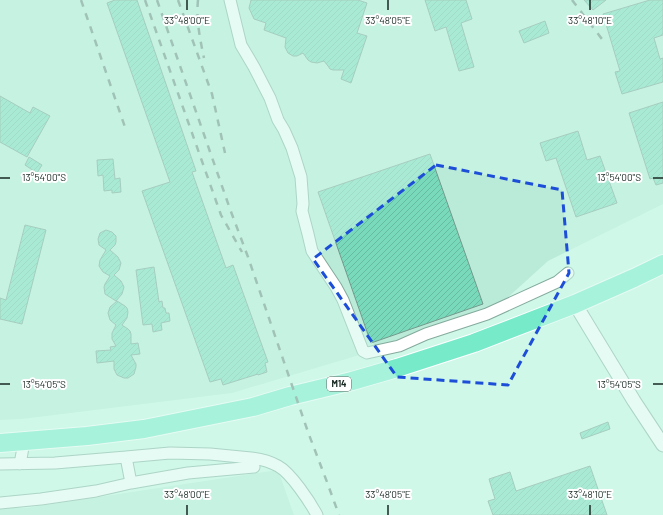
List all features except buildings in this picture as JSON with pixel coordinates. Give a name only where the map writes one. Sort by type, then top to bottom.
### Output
[{"type":"highway","name":"M14","points":[[0,443],[88,436],[144,429],[253,407],[290,396],[352,381],[474,343],[575,304],[663,264]]},
{"type":"street","points":[[230,0],[241,45],[270,98],[278,120],[292,148],[301,177],[303,204],[302,211],[312,251],[343,300],[363,351],[367,353],[399,346],[426,334],[487,314],[557,282],[568,273]]},
{"type":"street","points":[[575,304],[634,402],[663,445]]},
{"type":"street","points":[[20,464],[24,442]]},
{"type":"street","points":[[0,464],[55,463],[170,453],[210,454],[251,458],[268,461],[279,466],[288,474],[317,515]]},
{"type":"street","points":[[126,457],[130,483]]},
{"type":"street","points":[[0,503],[96,491],[130,483],[188,473],[254,467],[251,458]]},
{"type":"highlighted area","points":[[436,165],[562,190],[569,273],[508,385],[397,377],[313,259]]},
{"type":"shaded area","points":[[0,0],[663,0],[663,204],[548,261],[486,317],[232,393],[22,419],[0,420]]},
{"type":"shaded area","points":[[278,470],[294,515],[0,515],[0,508],[26,508]]},
{"type":"railway","points":[[81,0],[126,130]]},
{"type":"railway","points":[[145,0],[221,215],[242,252]]},
{"type":"railway","points":[[157,0],[308,432],[339,515]]},
{"type":"railway","points":[[178,0],[212,94],[225,153]]},
{"type":"railway","points":[[198,0],[198,22],[204,58]]},
{"type":"railway","points":[[572,0],[605,43]]}]
